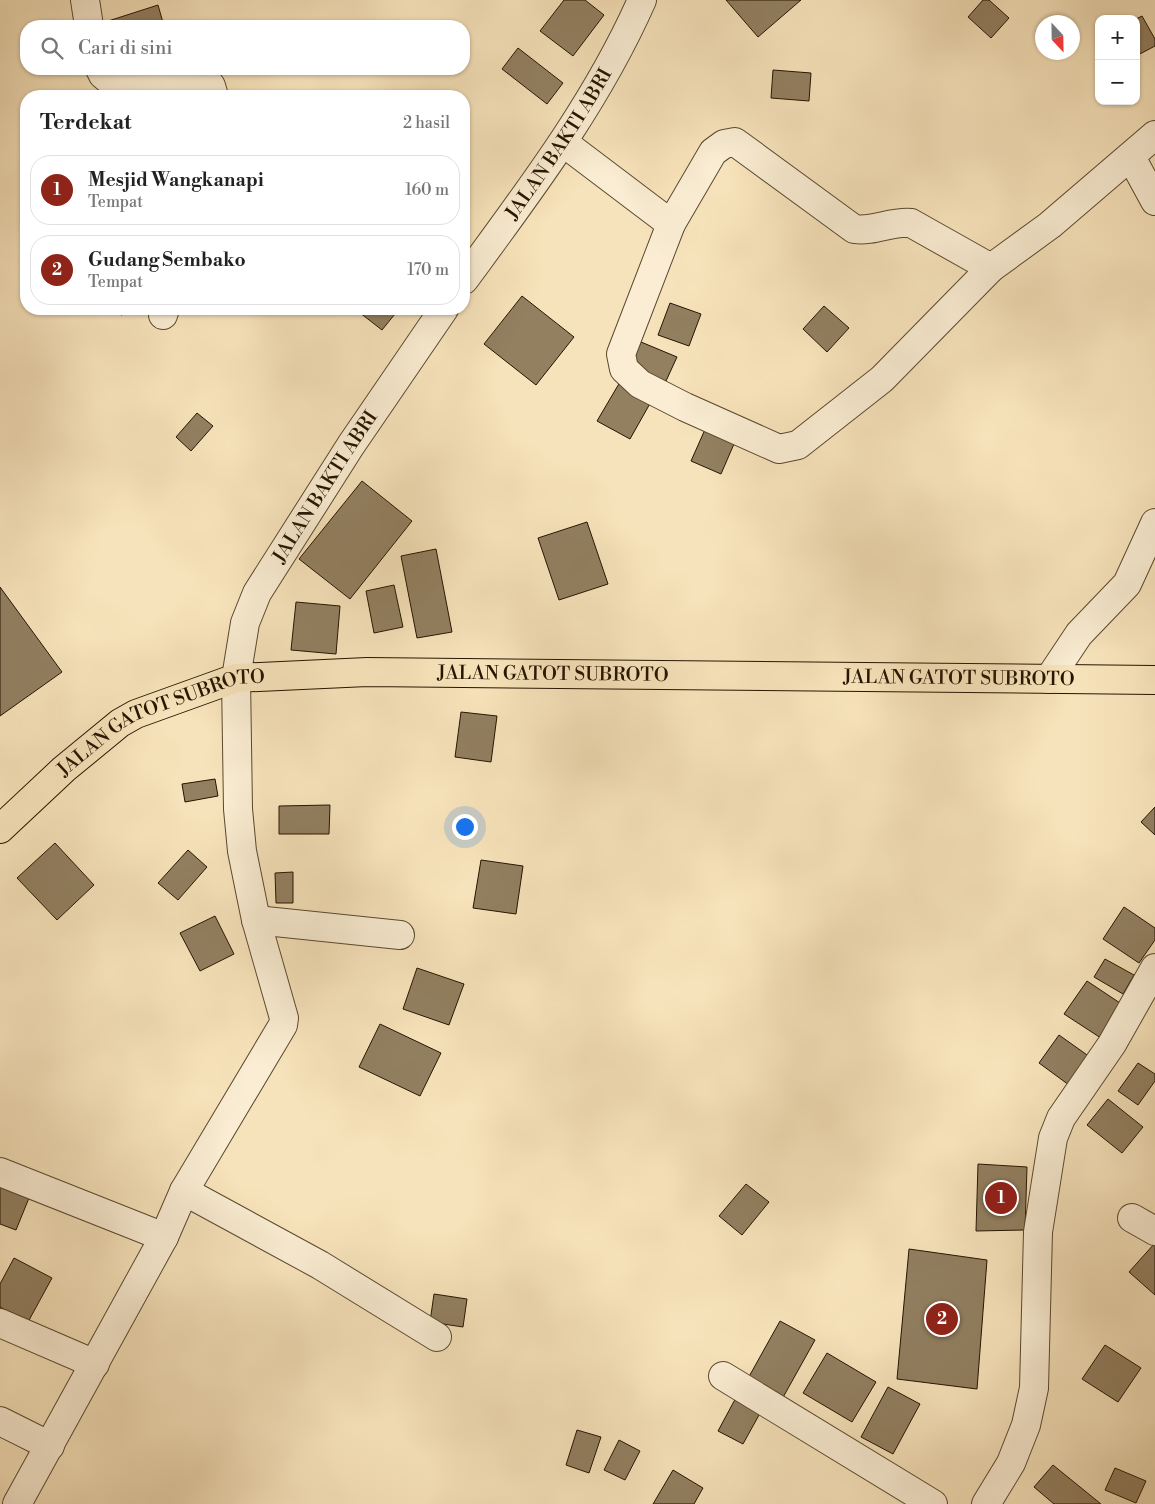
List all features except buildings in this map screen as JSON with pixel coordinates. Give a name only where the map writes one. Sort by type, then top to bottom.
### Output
[{"type":"main road","name":"JALAN GATOT SUBROTO","points":[[1,827],[64,769],[128,718],[236,678],[367,672],[1155,680]]},
{"type":"street","points":[[85,0],[88,20]]},
{"type":"street","name":"JALAN BAKTI ABRI","points":[[470,272],[564,143],[631,25],[642,0]]},
{"type":"street","points":[[103,75],[114,84],[159,76],[204,76],[212,90]]},
{"type":"street","points":[[991,268],[911,224],[899,222],[868,231],[854,229],[734,142],[724,144],[713,152],[671,224],[621,354],[624,369],[640,384],[685,407],[779,449],[798,445],[882,379],[991,268],[1050,225],[1155,135]]},
{"type":"street","points":[[564,143],[671,224]]},
{"type":"street","points":[[1131,157],[1155,201]]},
{"type":"street","name":"JALAN BAKTI ABRI","points":[[17,1504],[164,1237],[184,1191],[283,1025],[281,1006],[256,920],[240,834],[236,678],[245,623],[257,593],[351,445],[440,315]]},
{"type":"street","points":[[1049,679],[1079,634],[1128,584],[1155,523]]},
{"type":"street","points":[[256,920],[400,935]]},
{"type":"street","points":[[986,1504],[1011,1463],[1026,1425],[1034,1388],[1038,1232],[1053,1138],[1061,1118],[1112,1044],[1155,968]]},
{"type":"street","points":[[0,1172],[164,1237]]},
{"type":"street","points":[[184,1191],[320,1265],[437,1337]]},
{"type":"street","points":[[1132,1218],[1155,1231]]},
{"type":"street","points":[[0,1323],[95,1364]]},
{"type":"street","points":[[723,1376],[933,1504]]},
{"type":"street","points":[[0,1421],[50,1446]]},
{"type":"place","name":"Mesjid Wangkanapi","points":[[1001,1198]]},
{"type":"place","name":"Gudang Sembako","points":[[942,1319]]}]
